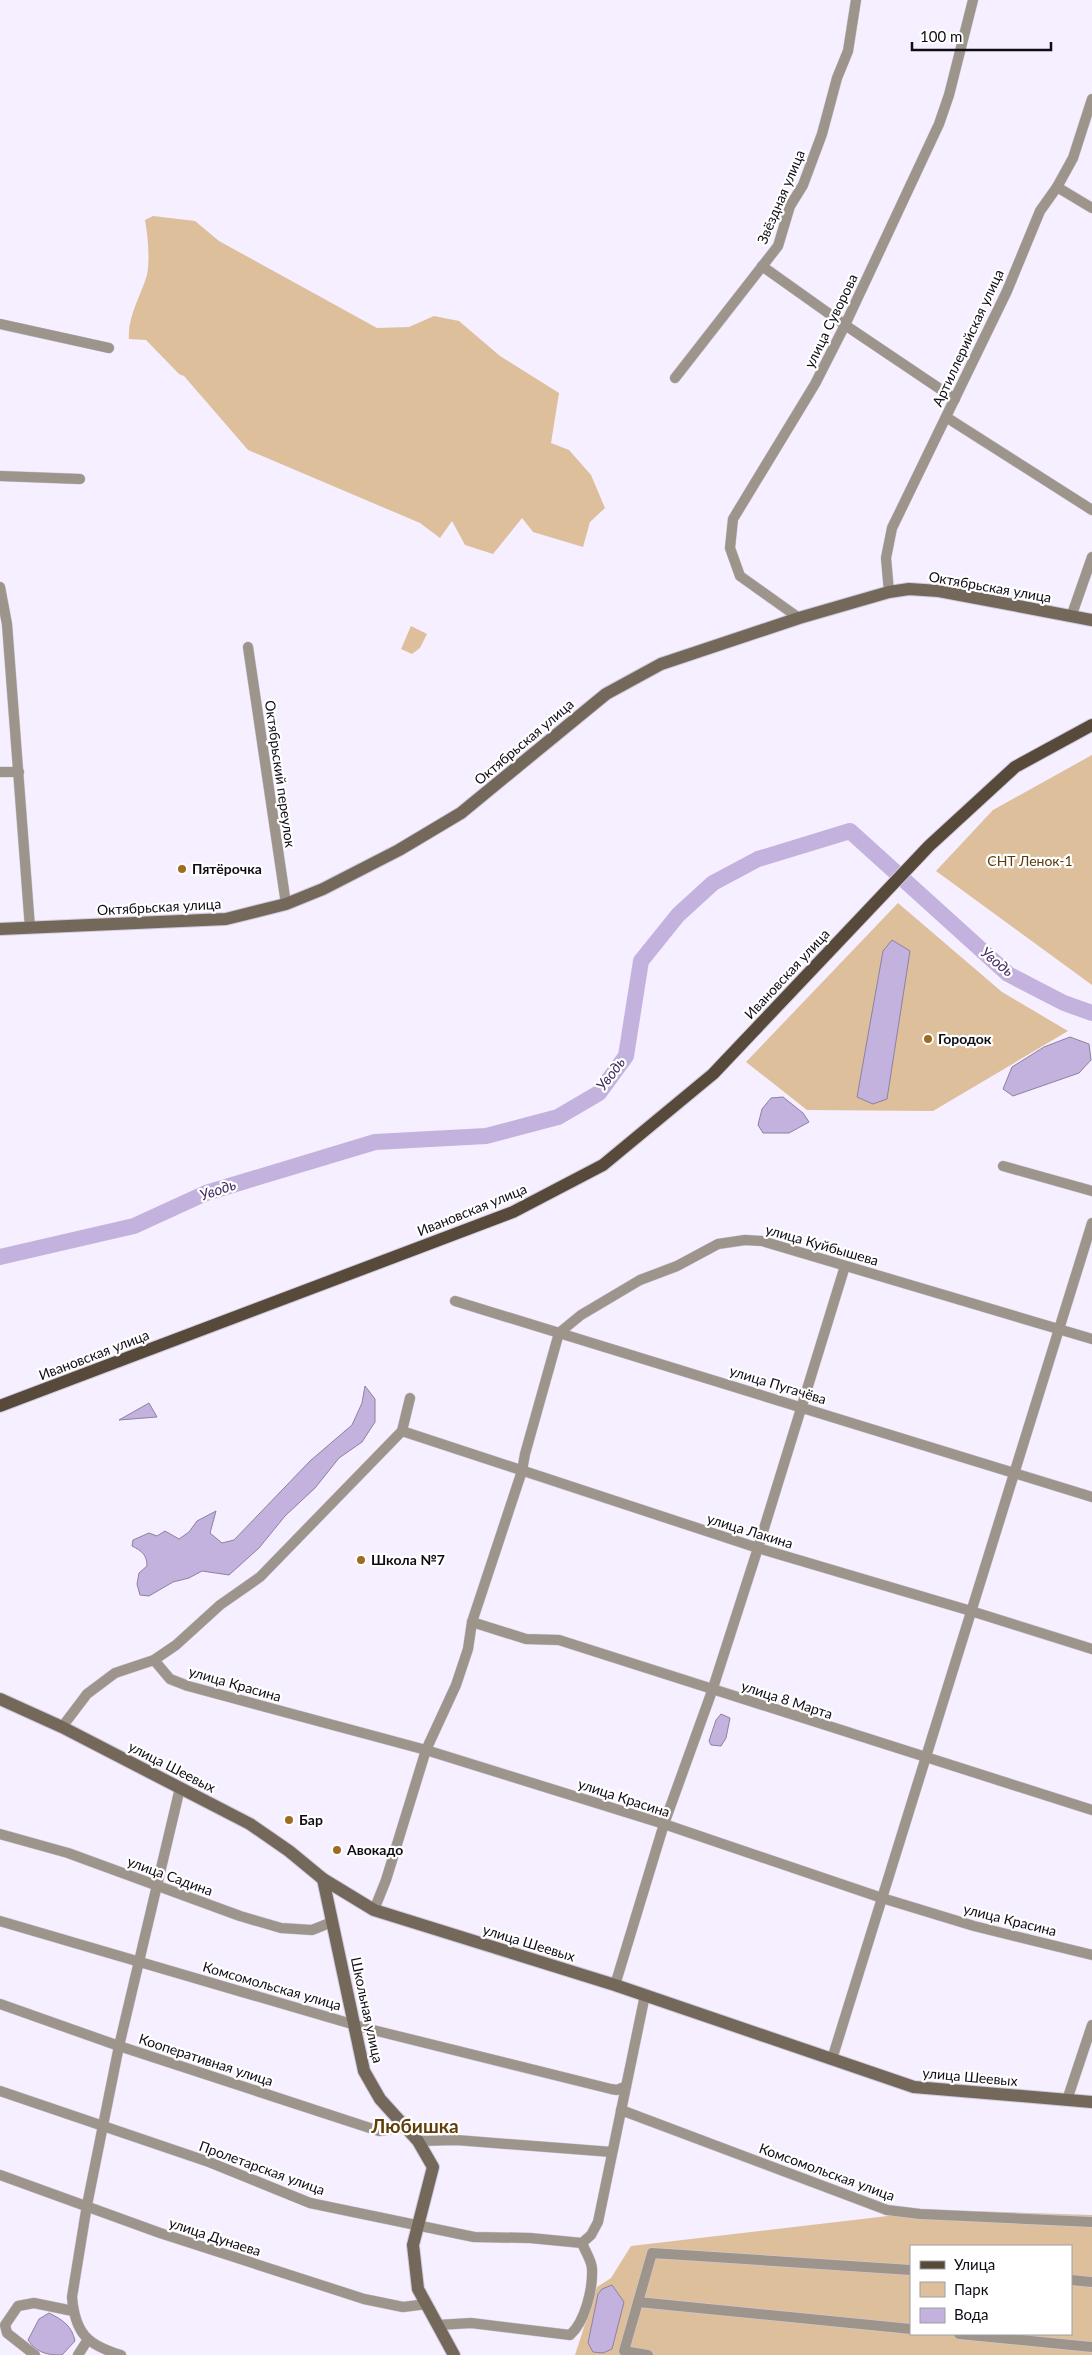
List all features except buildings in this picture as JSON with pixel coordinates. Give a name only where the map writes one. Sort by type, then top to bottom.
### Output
[{"type":"main road","name":"Ивановская улица","points":[[0,1406],[514,1212],[603,1165],[713,1074],[929,846],[1015,768],[1092,725]]},
{"type":"street","name":"Звёздная улица","points":[[675,378],[778,246],[790,206],[803,185],[822,134],[837,78],[848,51],[856,0]]},
{"type":"street","name":"улица Суворова","points":[[799,618],[740,576],[730,548],[733,519],[815,384],[845,325],[939,124],[949,95],[973,0]]},
{"type":"street","name":"Артиллерийская улица","points":[[889,592],[886,558],[892,528],[1007,291],[1040,211],[1057,187],[1073,158],[1092,100]]},
{"type":"street","points":[[1057,187],[1092,208]]},
{"type":"street","points":[[762,266],[955,399]]},
{"type":"street","points":[[0,324],[109,348]]},
{"type":"street","points":[[946,416],[1092,510]]},
{"type":"street","points":[[0,476],[80,479]]},
{"type":"street","points":[[1071,617],[1092,557]]},
{"type":"street","points":[[0,587],[19,772],[30,928]]},
{"type":"street","name":"Октябрьская улица","points":[[0,929],[226,919],[286,904],[323,889],[399,850],[461,813],[606,694],[661,664],[799,618],[889,592],[909,589],[939,591],[1092,620]]},
{"type":"street","name":"Октябрьский переулок","points":[[248,647],[286,904]]},
{"type":"street","points":[[0,772],[19,772]]},
{"type":"street","points":[[1003,1166],[1092,1191]]},
{"type":"street","points":[[832,2059],[1092,1223]]},
{"type":"street","name":"улица Куйбышева","points":[[560,1332],[581,1315],[640,1280],[677,1266],[718,1244],[745,1240],[762,1241],[1092,1339]]},
{"type":"street","points":[[615,1985],[664,1824],[712,1691],[758,1548],[845,1266]]},
{"type":"street","name":"улица Пугачёва","points":[[455,1301],[1092,1497]]},
{"type":"street","points":[[374,1910],[386,1880],[426,1750],[456,1684],[468,1649],[472,1622],[522,1472],[525,1454],[560,1332]]},
{"type":"street","points":[[62,1727],[87,1694],[115,1673],[154,1660],[176,1646],[220,1605],[260,1577],[402,1431],[410,1398]]},
{"type":"street","name":"улица Лакина","points":[[402,1431],[758,1548],[1092,1649]]},
{"type":"street","name":"улица 8 Марта","points":[[472,1622],[526,1639],[559,1640],[712,1691],[1092,1810]]},
{"type":"street","name":"улица Красина","points":[[154,1660],[170,1679],[188,1686],[426,1750],[664,1824],[882,1898],[974,1926],[1092,1955]]},
{"type":"street","name":"улица Шеевых","points":[[0,1699],[62,1727],[269,1836],[323,1879],[374,1910],[615,1985],[914,2087],[1092,2102]]},
{"type":"street","points":[[121,2355],[102,2353],[80,2333],[73,2311],[72,2297],[87,2205],[119,2046],[180,1788]]},
{"type":"street","name":"улица Садина","points":[[0,1834],[68,1853],[240,1916],[281,1928],[312,1930],[332,1922]]},
{"type":"street","name":"Школьная улица","points":[[323,1879],[364,2071],[380,2099],[418,2141],[433,2167],[413,2245],[418,2289],[454,2355]]},
{"type":"street","name":"Комсомольская улица","points":[[0,1921],[354,2023],[611,2089],[626,2086]]},
{"type":"street","points":[[438,2325],[471,2323],[570,2335],[577,2329],[590,2292],[592,2267],[582,2243],[591,2235],[598,2222],[644,1995]]},
{"type":"street","name":"Кооперативная улица","points":[[0,2004],[119,2046],[379,2131],[405,2127]]},
{"type":"street","points":[[1067,2100],[1092,2025]]},
{"type":"street","name":"Пролетарская улица","points":[[0,2091],[208,2162],[310,2203],[474,2237],[530,2238],[582,2243]]},
{"type":"street","name":"Комсомольская улица","points":[[621,2110],[887,2210],[920,2214],[1092,2222]]},
{"type":"street","points":[[418,2141],[456,2140],[612,2152]]},
{"type":"street","name":"улица Дунаева","points":[[0,2174],[87,2205],[160,2234],[364,2299],[403,2307],[427,2304]]},
{"type":"street","points":[[648,2355],[624,2351],[652,2253],[910,2270]]},
{"type":"street","points":[[1072,2280],[1092,2282]]},
{"type":"street","points":[[638,2302],[910,2329]]},
{"type":"street","points":[[35,2355],[7,2333],[5,2326],[18,2306],[34,2303],[73,2311]]},
{"type":"street","points":[[969,2335],[1092,2347]]},
{"type":"street","points":[[78,2355],[87,2341]]},
{"type":"green space","points":[[153,216],[195,221],[219,241],[377,328],[409,327],[434,316],[459,321],[500,356],[559,393],[551,443],[569,450],[591,475],[605,508],[590,522],[583,547],[533,532],[522,518],[493,554],[465,545],[452,521],[440,538],[420,523],[248,450],[184,376],[179,374],[146,340],[129,339],[132,315],[148,269],[145,220]]},
{"type":"green space","points":[[411,626],[427,634],[420,648],[412,654],[401,649]]},
{"type":"green space","name":"СНТ Ленок-1","points":[[1092,755],[1092,985],[936,871],[993,810]]},
{"type":"green space","points":[[898,903],[1002,992],[1068,1031],[933,1111],[807,1110],[746,1062]]},
{"type":"green space","points":[[939,2210],[1092,2215],[1092,2355],[575,2355],[597,2287],[611,2278],[631,2246]]},
{"type":"water","points":[[892,940],[910,951],[887,1099],[873,1104],[857,1097],[883,951]]},
{"type":"water","points":[[1070,1037],[1089,1044],[1091,1060],[1079,1073],[1013,1096],[1003,1089],[1012,1067],[1044,1047]]},
{"type":"water","points":[[783,1097],[803,1113],[809,1122],[789,1133],[763,1133],[758,1125],[762,1109],[771,1098]]},
{"type":"water","points":[[365,1386],[375,1399],[375,1422],[362,1442],[339,1458],[315,1488],[285,1516],[259,1548],[229,1575],[202,1571],[189,1578],[173,1582],[149,1596],[140,1595],[137,1584],[139,1573],[147,1566],[147,1562],[143,1554],[132,1546],[133,1540],[149,1533],[157,1536],[165,1531],[179,1539],[189,1532],[197,1521],[216,1511],[210,1533],[222,1543],[234,1540],[310,1461],[352,1425],[362,1403]]},
{"type":"water","points":[[149,1403],[157,1417],[119,1420]]},
{"type":"water","points":[[721,1714],[730,1718],[726,1738],[721,1746],[711,1745],[709,1741],[716,1720]]},
{"type":"water","points":[[612,2285],[624,2302],[612,2349],[603,2353],[593,2352],[588,2343],[598,2294],[602,2289]]},
{"type":"water","points":[[49,2313],[66,2324],[74,2336],[75,2341],[62,2355],[43,2352],[35,2348],[28,2340],[39,2319]]},
{"type":"waterway","name":"Уводь","points":[[0,1257],[134,1226],[206,1193],[375,1142],[486,1136],[558,1117],[599,1093],[626,1056],[641,961],[678,915],[713,883],[758,859],[850,831],[1008,974],[1064,1003],[1092,1013]]},
{"type":"place","name":"Пятёрочка","points":[[182,869]]},
{"type":"place","name":"Городок","points":[[928,1039]]},
{"type":"place","name":"Школа №7","points":[[361,1560]]},
{"type":"place","name":"Бар","points":[[289,1820]]},
{"type":"place","name":"Авокадо","points":[[337,1850]]},
{"type":"district","name":"Любишка","points":[[415,2126]]}]
